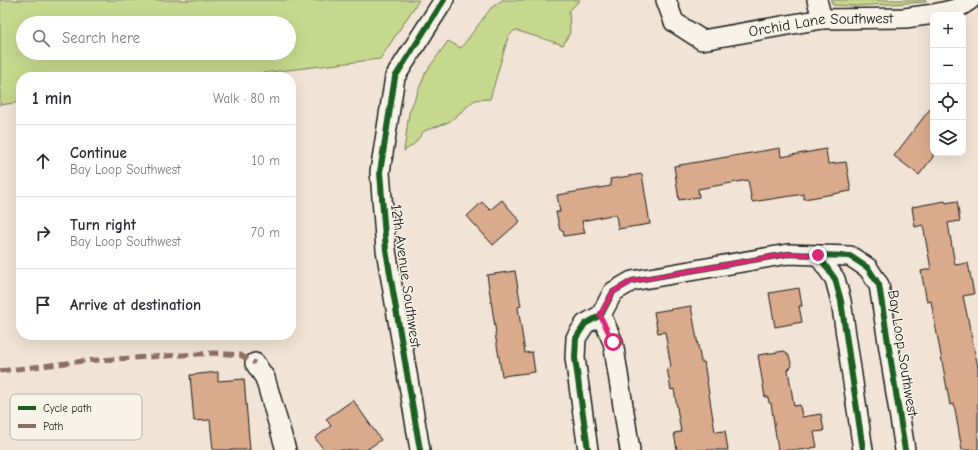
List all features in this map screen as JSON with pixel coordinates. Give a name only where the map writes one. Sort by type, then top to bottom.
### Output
[{"type":"street","name":"12th Avenue Southwest","points":[[420,450],[386,250],[380,172],[395,77],[444,0]]},
{"type":"street","name":"Orchid Lane Southwest","points":[[666,0],[674,22],[702,40],[822,19],[905,18],[927,15],[956,9],[970,0]]},
{"type":"street","points":[[817,0],[822,19]]},
{"type":"street","name":"Bay Loop Southwest","points":[[588,450],[575,358],[576,338],[585,324],[600,315],[613,292],[632,281],[788,254],[850,256],[868,268],[879,285],[905,450]]},
{"type":"street","points":[[818,255],[835,279],[841,301],[863,450]]},
{"type":"street","points":[[600,315],[613,342],[630,450]]},
{"type":"street","points":[[255,363],[265,378],[286,450]]},
{"type":"green space","points":[[0,0],[419,0],[380,59],[271,72],[16,72],[16,103],[0,105]]},
{"type":"green space","points":[[502,0],[580,0],[569,11],[570,33],[563,45],[515,30],[508,37],[490,99],[475,100],[449,122],[424,131],[414,144],[404,151],[409,113],[426,72],[448,41],[461,48],[491,8]]},
{"type":"green space","points":[[831,0],[925,0],[926,2],[853,6],[833,5]]},
{"type":"building","points":[[930,109],[930,156],[933,157],[919,175],[894,156]]},
{"type":"building","points":[[780,148],[781,157],[826,149],[828,164],[846,162],[851,191],[804,199],[804,194],[752,202],[748,180],[698,189],[699,197],[679,200],[674,166]]},
{"type":"building","points":[[642,174],[650,224],[618,229],[616,214],[582,221],[585,233],[564,236],[563,230],[560,230],[556,212],[560,212],[557,195],[611,186],[610,179]]},
{"type":"building","points":[[502,200],[520,221],[493,245],[467,216],[482,202],[490,210]]},
{"type":"building","points":[[945,201],[946,203],[957,201],[960,221],[948,223],[955,265],[968,263],[974,294],[963,296],[978,367],[978,450],[962,450],[954,404],[950,405],[931,301],[927,302],[921,271],[931,269],[923,225],[915,227],[912,207]]},
{"type":"building","points":[[515,271],[521,306],[518,307],[525,353],[532,352],[535,372],[502,376],[487,275]]},
{"type":"building","points":[[799,288],[802,306],[799,306],[802,322],[775,327],[769,293]]},
{"type":"building","points":[[691,306],[701,362],[704,362],[715,432],[725,431],[728,450],[677,450],[674,433],[681,432],[674,389],[671,390],[667,368],[671,367],[665,332],[658,333],[654,312]]},
{"type":"building","points":[[785,351],[789,356],[792,366],[788,370],[794,406],[800,405],[802,417],[821,414],[824,431],[814,432],[817,447],[801,450],[778,450],[771,403],[769,403],[768,397],[765,397],[758,355]]},
{"type":"building","points":[[218,372],[218,381],[244,379],[250,450],[213,450],[210,420],[194,421],[190,375]]},
{"type":"building","points":[[353,400],[381,440],[366,450],[324,450],[315,438],[331,426],[326,419]]},
{"type":"marked path","points":[[0,371],[83,361],[215,353],[240,355],[255,363]]},
{"type":"cycle path","points":[[420,450],[386,250],[380,172],[395,77],[444,0]]},
{"type":"cycle path","points":[[588,450],[575,358],[576,338],[585,324],[601,315],[613,292],[632,281],[788,254],[818,255]]},
{"type":"cycle path","points":[[863,450],[841,301],[835,279],[818,255],[850,256],[868,268],[879,285],[905,450]]},
{"type":"route","points":[[613,342],[600,315],[613,292],[632,281],[788,254],[818,255]]}]
